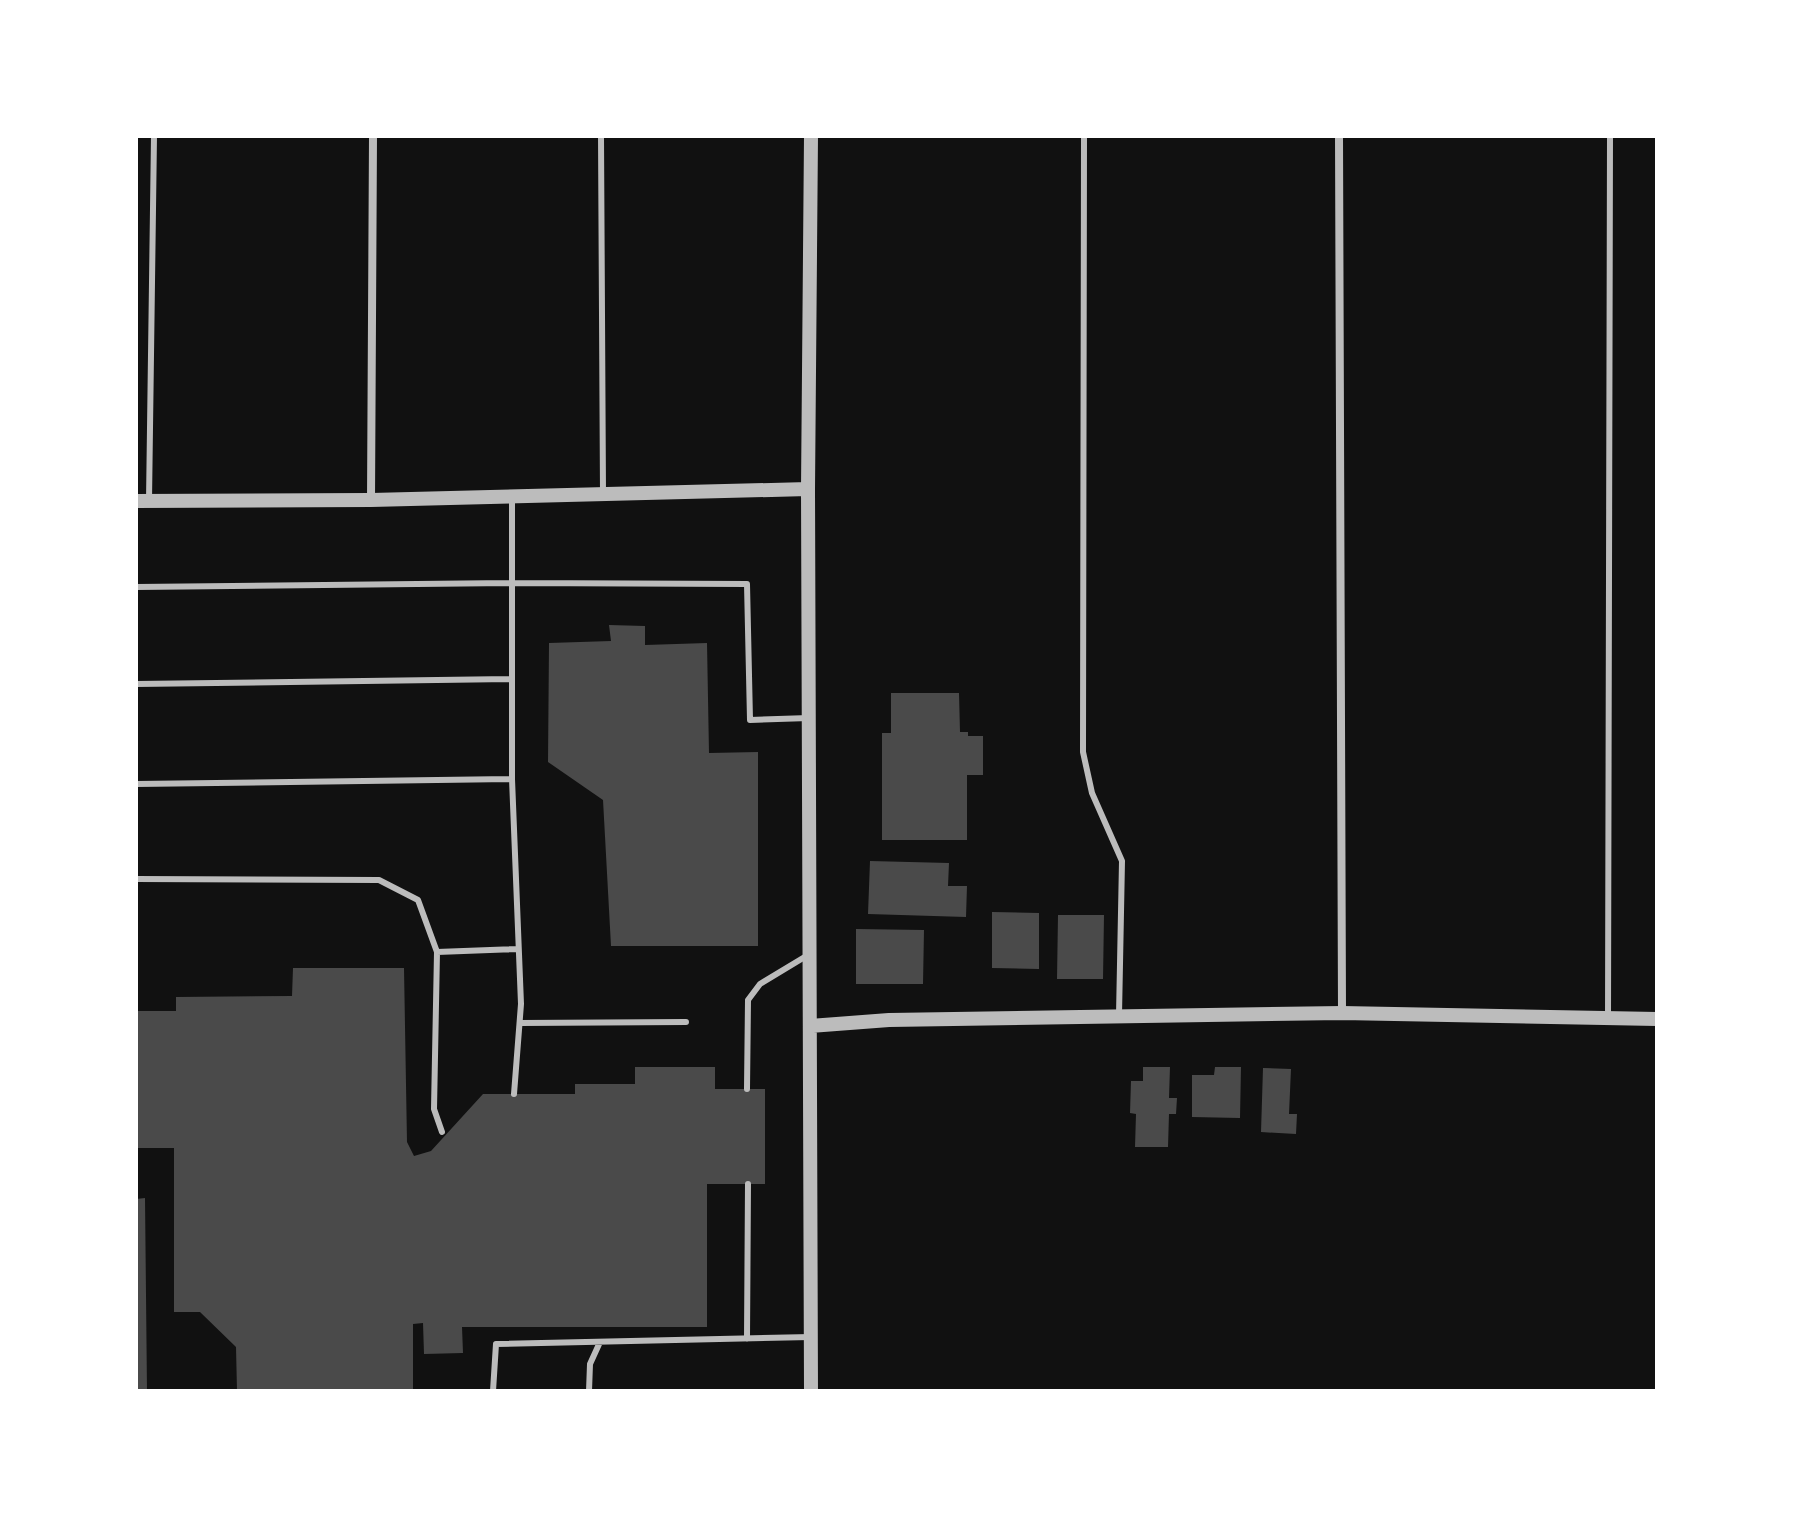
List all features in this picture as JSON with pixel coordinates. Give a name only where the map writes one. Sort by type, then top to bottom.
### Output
[{"type":"street","points":[[371,500],[373,136]]},
{"type":"street","points":[[811,136],[808,489],[811,1391]]},
{"type":"street","points":[[1339,136],[1342,1013]]},
{"type":"street","points":[[143,501],[371,500],[808,489]]},
{"type":"street","points":[[810,1026],[889,1020],[1342,1013],[1657,1019]]},
{"type":"lane","points":[[143,501],[154,136]]},
{"type":"lane","points":[[601,136],[603,494]]},
{"type":"lane","points":[[1084,136],[1083,752],[1092,793],[1122,861],[1119,1015]]},
{"type":"lane","points":[[1608,1018],[1610,136]]},
{"type":"lane","points":[[512,496],[512,779],[520,1023],[514,1094]]},
{"type":"lane","points":[[136,587],[747,584],[750,720],[809,718]]},
{"type":"lane","points":[[136,684],[512,679]]},
{"type":"lane","points":[[136,784],[512,779]]},
{"type":"lane","points":[[136,879],[379,880],[418,900],[437,952],[434,1109],[442,1132]]},
{"type":"lane","points":[[437,952],[517,949]]},
{"type":"lane","points":[[747,1089],[748,1000],[760,984],[811,953]]},
{"type":"lane","points":[[520,1023],[686,1022]]},
{"type":"lane","points":[[747,1339],[748,1184]]},
{"type":"lane","points":[[493,1391],[496,1344],[811,1337]]},
{"type":"lane","points":[[589,1391],[590,1364],[600,1342]]},
{"type":"building","points":[[609,625],[645,626],[645,645],[707,643],[709,753],[758,752],[758,946],[611,946],[603,800],[548,762],[549,643],[611,641]]},
{"type":"building","points":[[891,693],[959,693],[960,732],[968,732],[968,736],[983,736],[983,775],[967,775],[967,840],[882,840],[882,733],[891,733]]},
{"type":"building","points":[[870,861],[949,863],[948,886],[967,886],[966,917],[868,914]]},
{"type":"building","points":[[992,912],[1039,913],[1039,969],[992,968]]},
{"type":"building","points":[[1058,915],[1104,915],[1103,979],[1057,979]]},
{"type":"building","points":[[856,929],[924,930],[923,984],[856,984]]},
{"type":"building","points":[[293,968],[404,968],[407,1142],[414,1156],[431,1151],[483,1094],[575,1094],[575,1084],[635,1084],[635,1067],[715,1067],[715,1089],[765,1089],[765,1184],[707,1184],[707,1327],[462,1327],[463,1353],[424,1354],[423,1323],[413,1324],[413,1391],[237,1391],[236,1347],[200,1312],[174,1312],[174,1148],[136,1148],[136,1011],[176,1011],[176,997],[292,996]]},
{"type":"building","points":[[1143,1067],[1170,1067],[1169,1098],[1177,1098],[1176,1114],[1169,1114],[1168,1147],[1135,1147],[1136,1114],[1130,1113],[1131,1081],[1143,1081]]},
{"type":"building","points":[[1215,1067],[1241,1067],[1240,1118],[1192,1117],[1192,1075],[1214,1075]]},
{"type":"building","points":[[1263,1068],[1291,1069],[1289,1114],[1297,1114],[1296,1134],[1261,1132]]},
{"type":"building","points":[[145,1198],[147,1391],[136,1391],[136,1199]]}]
